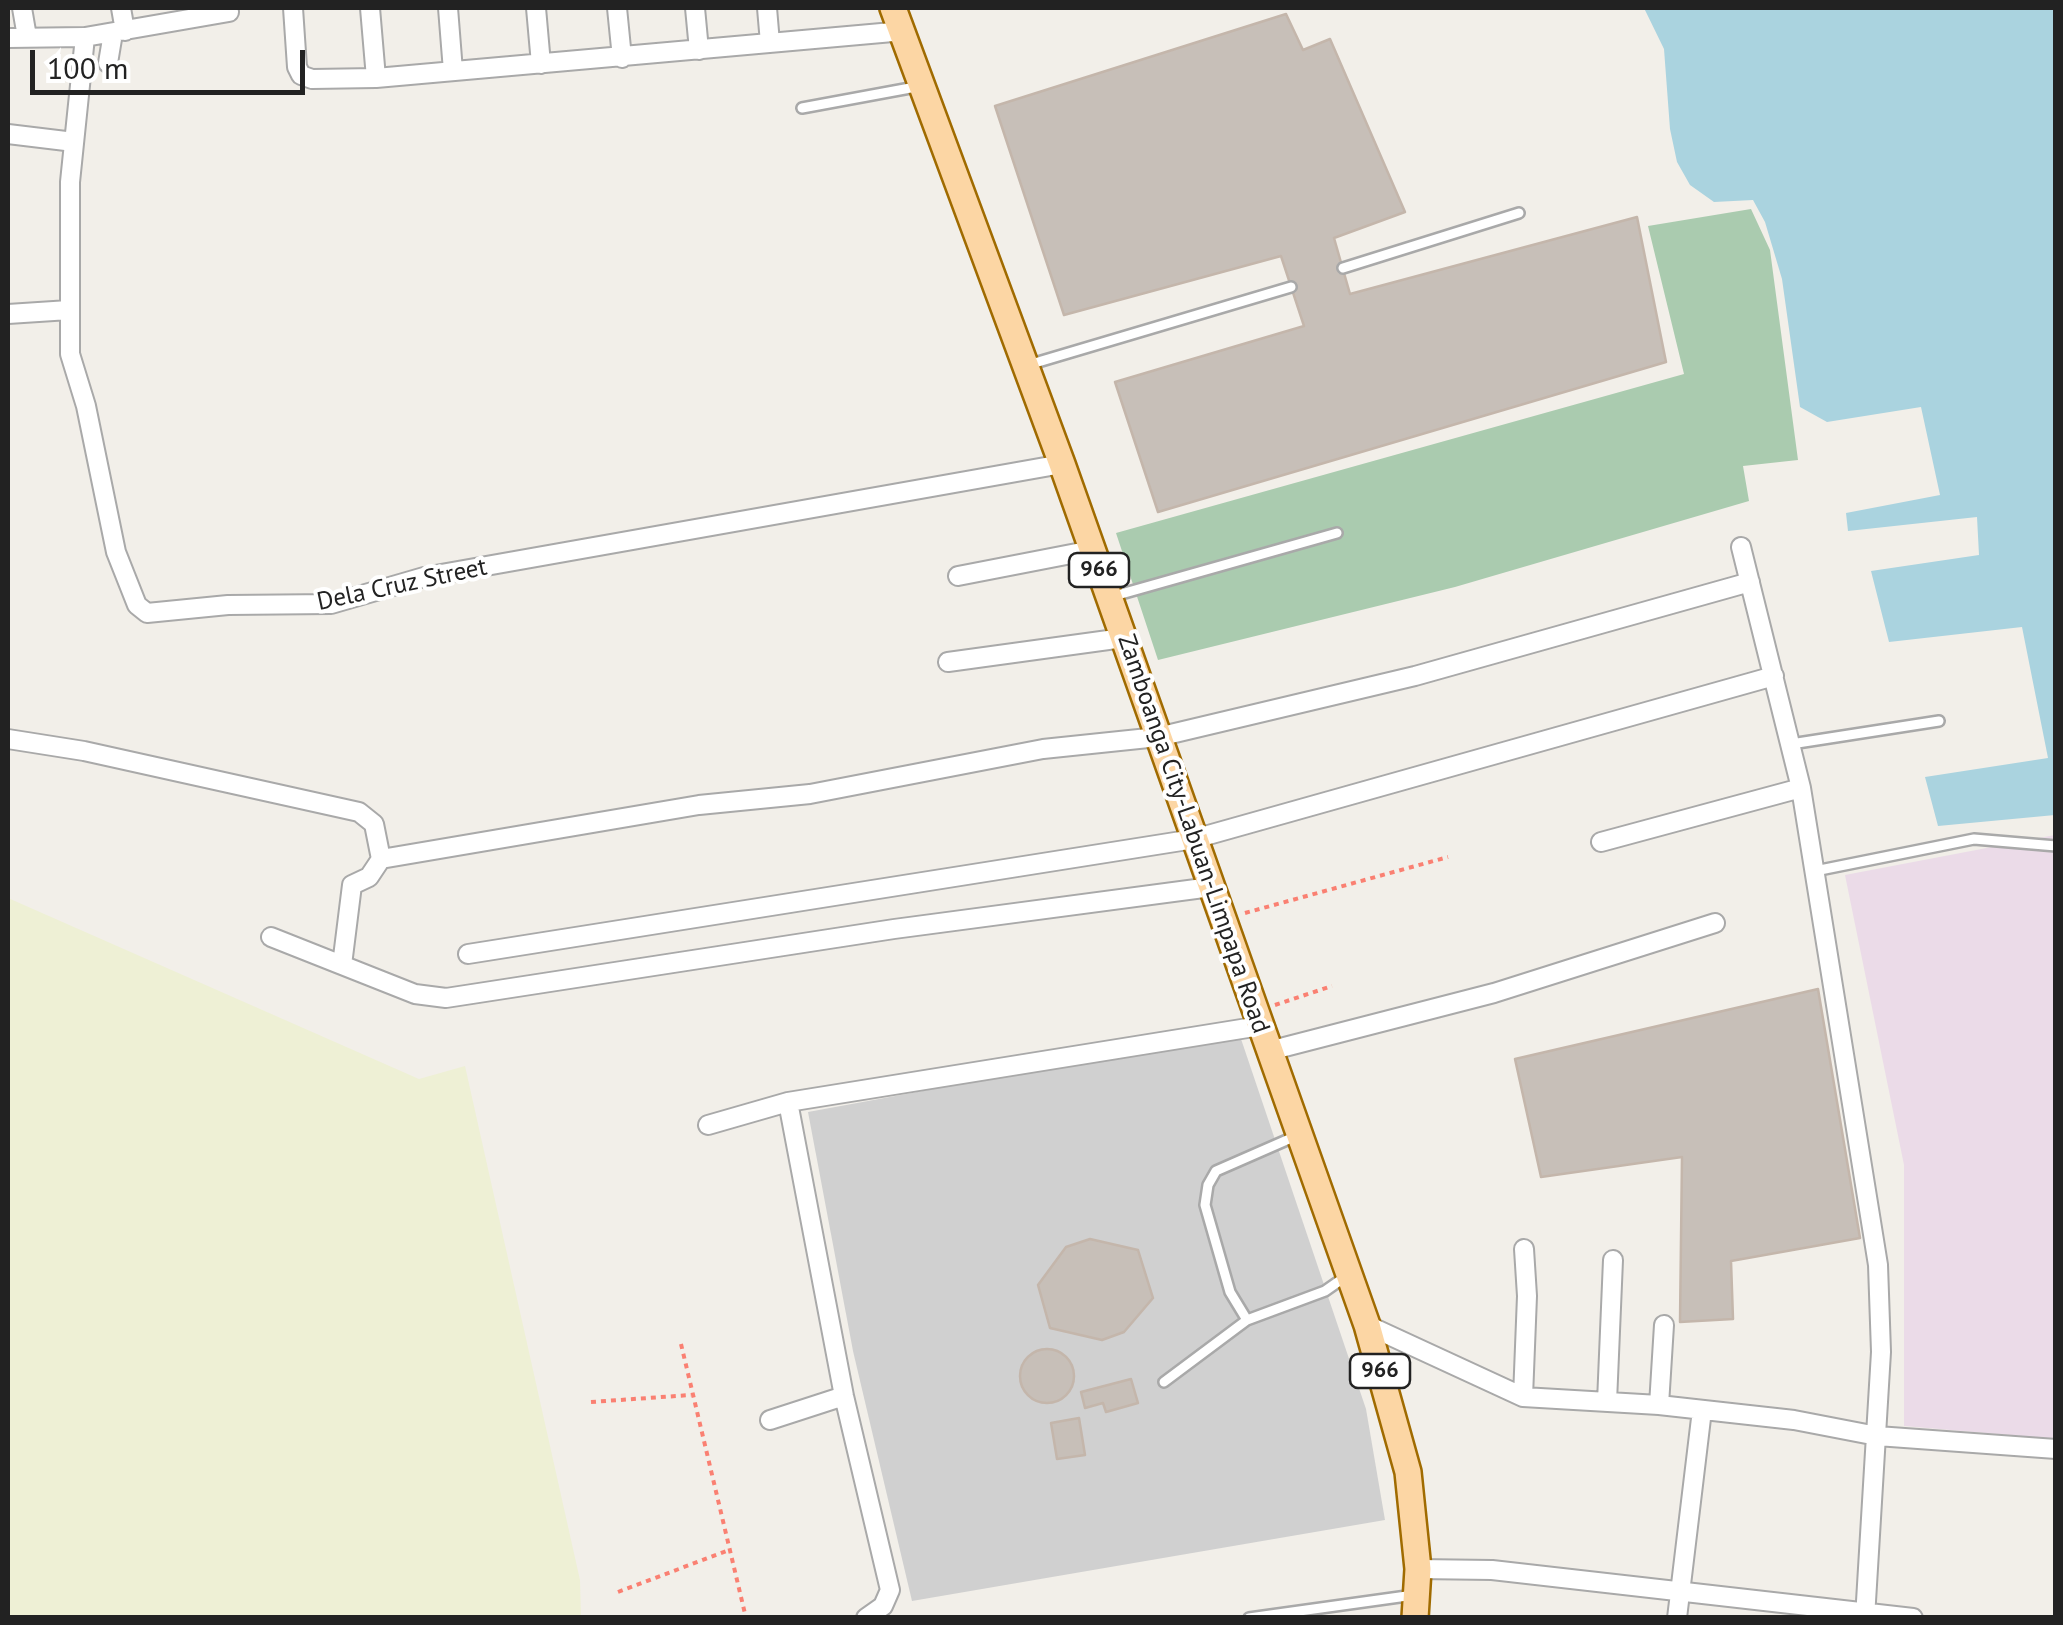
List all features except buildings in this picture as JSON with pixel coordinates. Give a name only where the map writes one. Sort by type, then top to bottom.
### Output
[{"type":"main road","name":"Zamboanga City-Labuan-Limpapa Road","points":[[899,20],[1062,464],[1347,1276],[1368,1325],[1408,1472],[1416,1594]]},
{"type":"street","points":[[22,8],[28,37]]},
{"type":"street","points":[[108,63],[119,32],[121,8]]},
{"type":"street","points":[[293,8],[301,75],[312,80],[453,72],[770,43],[899,20]]},
{"type":"street","points":[[370,8],[376,78]]},
{"type":"street","points":[[448,8],[453,72]]},
{"type":"street","points":[[536,8],[542,64]]},
{"type":"street","points":[[617,8],[622,58]]},
{"type":"street","points":[[695,8],[699,50]]},
{"type":"street","points":[[768,8],[770,43]]},
{"type":"street","points":[[8,38],[85,37],[229,12]]},
{"type":"street","name":"Dela Cruz Street","points":[[85,37],[74,142],[70,354],[90,424],[116,552],[136,605],[148,613],[228,605],[331,604],[442,574],[1062,464]]},
{"type":"street","points":[[8,134],[74,142]]},
{"type":"street","points":[[8,314],[69,310]]},
{"type":"street","points":[[1741,547],[1800,788],[1878,1265],[1881,1352],[1865,1615]]},
{"type":"street","points":[[958,576],[1092,550]]},
{"type":"street","points":[[342,965],[352,885],[368,876],[381,859],[699,805],[810,794],[1059,747],[1158,737],[1415,676],[1750,582]]},
{"type":"street","points":[[948,662],[1123,638]]},
{"type":"street","points":[[468,954],[1194,838],[1774,676]]},
{"type":"street","points":[[8,739],[84,751],[359,812],[374,824],[381,859]]},
{"type":"street","points":[[1601,842],[1800,788]]},
{"type":"street","points":[[271,937],[415,994],[446,998],[912,926],[1211,887]]},
{"type":"street","points":[[1269,1051],[1494,993],[1715,923]]},
{"type":"street","points":[[708,1126],[788,1102],[1258,1019]]},
{"type":"street","points":[[788,1102],[844,1396],[890,1590],[884,1606],[866,1618]]},
{"type":"street","points":[[1523,1397],[1528,1296],[1524,1249]]},
{"type":"street","points":[[1607,1402],[1612,1260]]},
{"type":"street","points":[[1368,1325],[1523,1397],[1659,1405],[1877,1436],[2056,1449]]},
{"type":"street","points":[[1659,1405],[1664,1326]]},
{"type":"street","points":[[770,1420],[844,1396]]},
{"type":"street","points":[[1676,1618],[1702,1410]]},
{"type":"street","points":[[1416,1594],[1492,1570],[1914,1618]]},
{"type":"lane","points":[[802,108],[924,85]]},
{"type":"lane","points":[[1343,268],[1520,212]]},
{"type":"lane","points":[[1026,365],[1291,286]]},
{"type":"lane","points":[[1109,598],[1337,533]]},
{"type":"lane","points":[[1791,744],[1939,722]]},
{"type":"lane","points":[[1814,871],[1974,839],[2056,846]]},
{"type":"lane","points":[[1248,1320],[1230,1292],[1205,1205],[1208,1185],[1216,1170],[1298,1134]]},
{"type":"lane","points":[[1164,1382],[1248,1320],[1326,1291],[1347,1276]]},
{"type":"lane","points":[[1249,1618],[1416,1594]]},
{"type":"path","points":[[1222,919],[1448,857]]},
{"type":"path","points":[[1258,1019],[1332,986]]},
{"type":"path","points":[[680,1344],[746,1618]]},
{"type":"path","points":[[591,1402],[692,1395]]},
{"type":"path","points":[[618,1592],[729,1550]]},
{"type":"shaded area","points":[[2055,835],[2055,1439],[1904,1426],[1904,1165],[1845,875]]},
{"type":"shaded area","points":[[1239,1033],[1366,1409],[1385,1520],[912,1601],[853,1351],[808,1112]]},
{"type":"green space","points":[[1751,209],[1770,250],[1798,460],[1743,466],[1749,501],[1455,587],[1158,660],[1116,533],[1684,374],[1648,226]]},
{"type":"green space","points":[[8,898],[419,1079],[465,1066],[580,1580],[581,1617],[8,1617]]},
{"type":"water","points":[[1644,8],[2055,8],[2055,815],[1938,826],[1925,777],[2048,758],[2022,627],[1889,642],[1871,571],[1979,555],[1977,517],[1848,531],[1846,513],[1940,495],[1921,407],[1827,422],[1800,407],[1782,279],[1765,222],[1753,200],[1714,202],[1690,185],[1677,162],[1670,129],[1664,49]]}]
